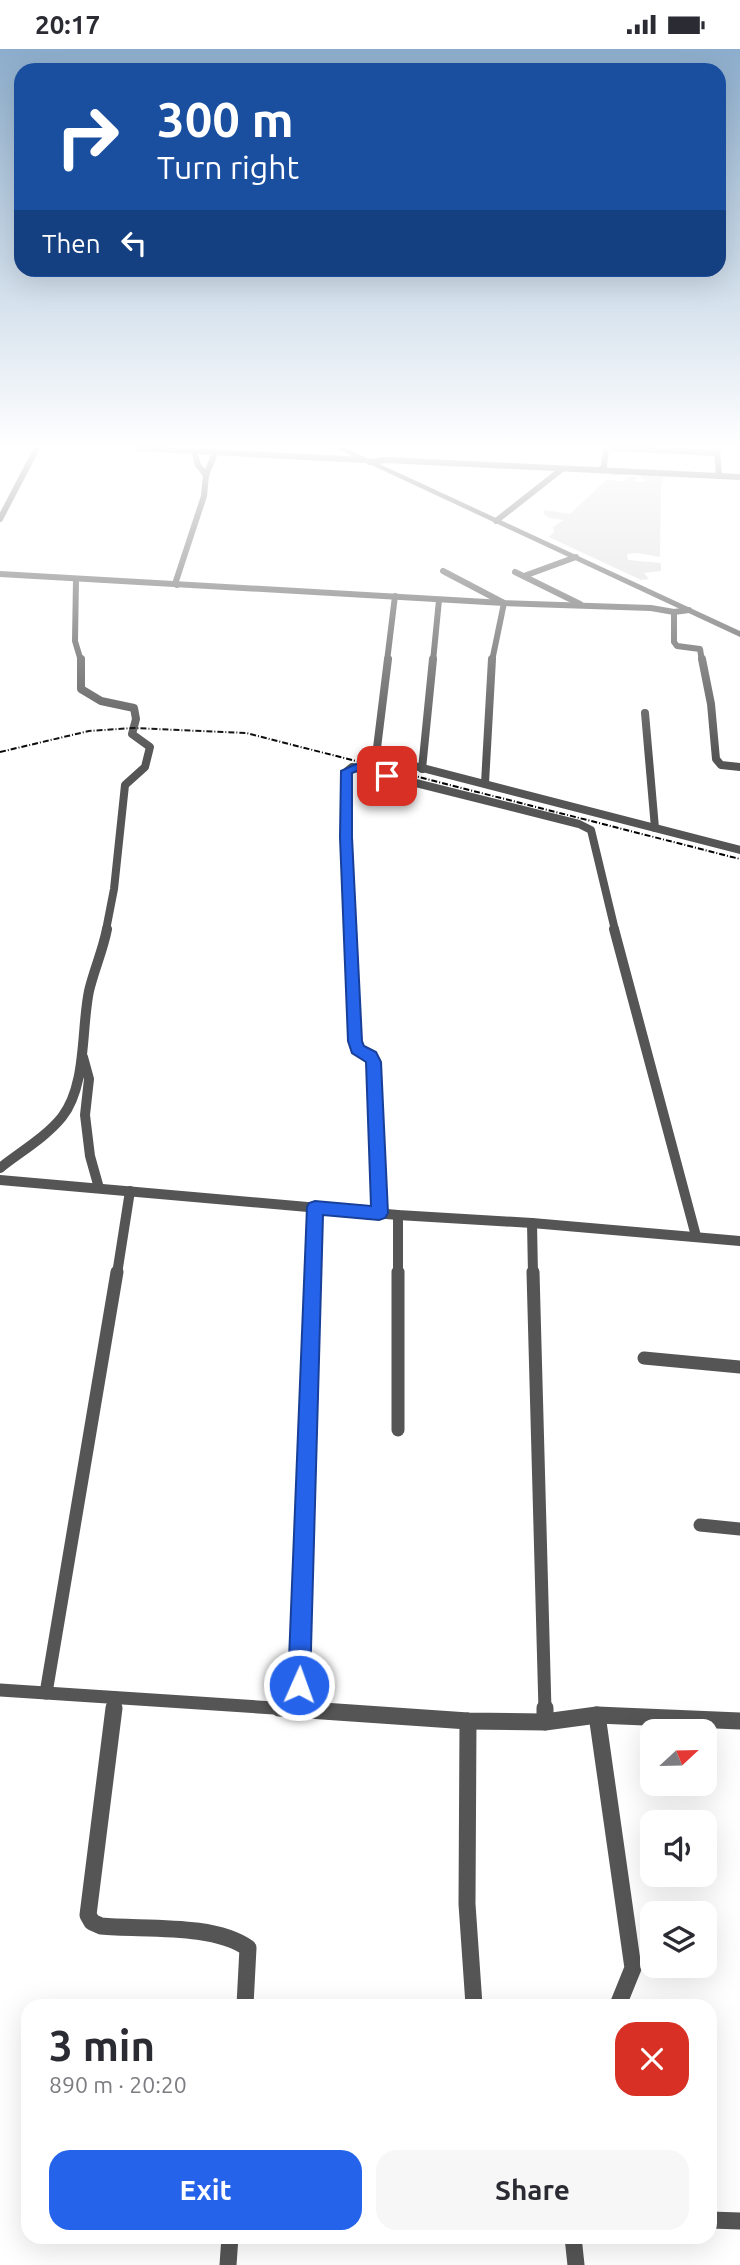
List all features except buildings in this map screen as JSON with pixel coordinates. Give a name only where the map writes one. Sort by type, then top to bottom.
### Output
[{"type":"street","points":[[177,585],[186,551]]},
{"type":"street","points":[[564,551],[740,634]]},
{"type":"street","points":[[524,576],[576,557]]},
{"type":"street","points":[[443,571],[504,603]]},
{"type":"street","points":[[515,572],[583,606]]},
{"type":"street","points":[[0,574],[439,600],[651,608],[674,612],[688,610]]},
{"type":"street","points":[[0,1168],[63,1116],[72,1100],[82,1051],[89,992],[106,933],[116,877],[125,785],[145,767],[149,747],[132,734],[136,719],[134,708],[101,701],[81,688],[81,656],[76,650],[75,641],[76,579]]},
{"type":"street","points":[[395,596],[376,754],[380,758],[740,850]]},
{"type":"street","points":[[422,769],[439,600]]},
{"type":"street","points":[[485,783],[490,669],[504,603]]},
{"type":"street","points":[[674,612],[674,642],[677,646],[700,649],[711,704],[716,759],[721,765],[740,767]]},
{"type":"street","points":[[645,713],[654,828]]},
{"type":"street","points":[[406,765],[405,772],[416,783]]},
{"type":"street","points":[[379,1213],[374,1062],[371,1056],[357,1049],[355,1041],[346,837],[346,771],[356,767],[579,824],[591,830],[622,962],[696,1236]]},
{"type":"street","points":[[82,1051],[89,1079],[85,1115],[99,1188]]},
{"type":"street","points":[[0,1179],[398,1215],[532,1223],[740,1241]]},
{"type":"street","points":[[46,1693],[82,1492],[130,1191]]},
{"type":"street","points":[[298,1710],[315,1207]]},
{"type":"street","points":[[398,1215],[398,1430]]},
{"type":"street","points":[[532,1223],[532,1366],[544,1587],[545,1722]]},
{"type":"street","points":[[645,1358],[740,1367]]},
{"type":"street","points":[[699,1525],[740,1529]]},
{"type":"street","points":[[0,1690],[468,1721],[545,1722],[597,1715],[740,1721]]},
{"type":"street","points":[[115,1698],[88,1915],[92,1922],[101,1926],[206,1934],[239,1940],[248,1948],[245,1999]]},
{"type":"street","points":[[597,1715],[633,1968],[620,1999]]},
{"type":"street","points":[[468,1721],[467,1904],[474,1999]]},
{"type":"street","points":[[717,2220],[740,2221]]},
{"type":"street","points":[[228,2265],[230,2244]]},
{"type":"street","points":[[574,2244],[576,2265]]},
{"type":"shaded area","points":[[580,551],[660,551],[660,557],[627,554],[628,560],[661,563],[661,571],[644,573],[649,579],[641,580]]},
{"type":"railway","points":[[0,752],[89,731],[133,728],[246,733],[740,859]]},
{"type":"route","points":[[299,1685],[315,1207],[379,1213],[374,1062],[371,1056],[357,1049],[355,1041],[346,837],[346,771],[356,767],[387,776]]}]
